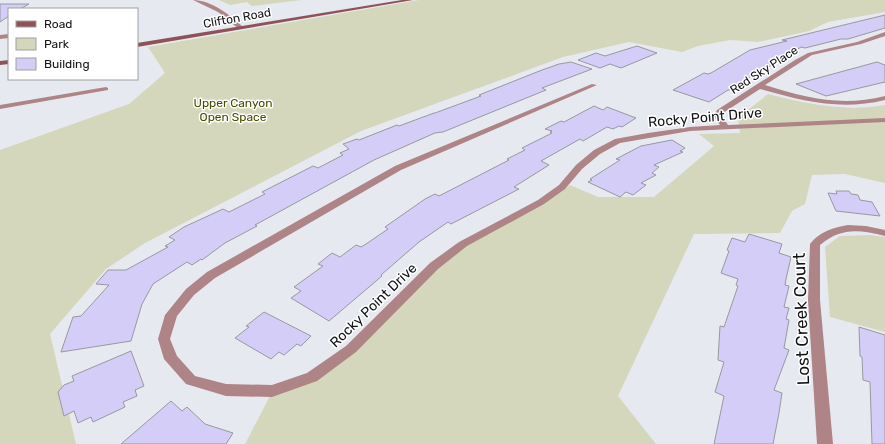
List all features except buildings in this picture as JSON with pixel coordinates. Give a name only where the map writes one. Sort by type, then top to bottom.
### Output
[{"type":"street","points":[[195,0],[204,2],[223,13],[241,28]]},
{"type":"street","name":"Clifton Road","points":[[138,45],[411,0]]},
{"type":"street","name":"Red Sky Place","points":[[725,127],[718,116],[720,112],[797,61],[810,54],[860,43],[885,34]]},
{"type":"street","name":"Rocky Point Drive","points":[[594,85],[398,168],[211,275],[190,292],[171,315],[164,339],[171,360],[191,380],[226,390],[272,391],[312,377],[351,349],[434,266],[463,244],[541,202],[562,187],[579,166],[597,152],[618,141],[690,129],[885,120]]},
{"type":"street","points":[[758,86],[809,100],[835,103],[855,104],[874,102],[885,98]]},
{"type":"street","points":[[0,107],[106,89]]},
{"type":"street","name":"Lost Creek Court","points":[[825,444],[814,300],[814,256],[816,244],[830,232],[843,228],[873,230],[885,233]]},
{"type":"green space","points":[[219,0],[302,0],[252,6],[247,2],[230,5]]},
{"type":"green space","name":"Upper Canyon Open Space","points":[[419,0],[885,0],[885,12],[828,22],[809,31],[758,42],[730,40],[698,46],[682,52],[629,42],[563,57],[361,131],[145,243],[106,269],[50,334],[76,444],[0,444],[0,150],[129,104],[165,73],[148,47]]},
{"type":"green space","points":[[768,94],[826,106],[855,108],[885,105],[885,183],[845,174],[812,175],[805,204],[792,211],[780,233],[694,234],[618,396],[656,444],[245,444],[271,394],[314,380],[435,267],[464,246],[541,205],[570,185],[598,197],[654,197],[714,146],[699,134],[740,133],[738,118]]},
{"type":"green space","points":[[870,235],[885,237],[885,332],[830,317],[825,247],[840,236]]}]
